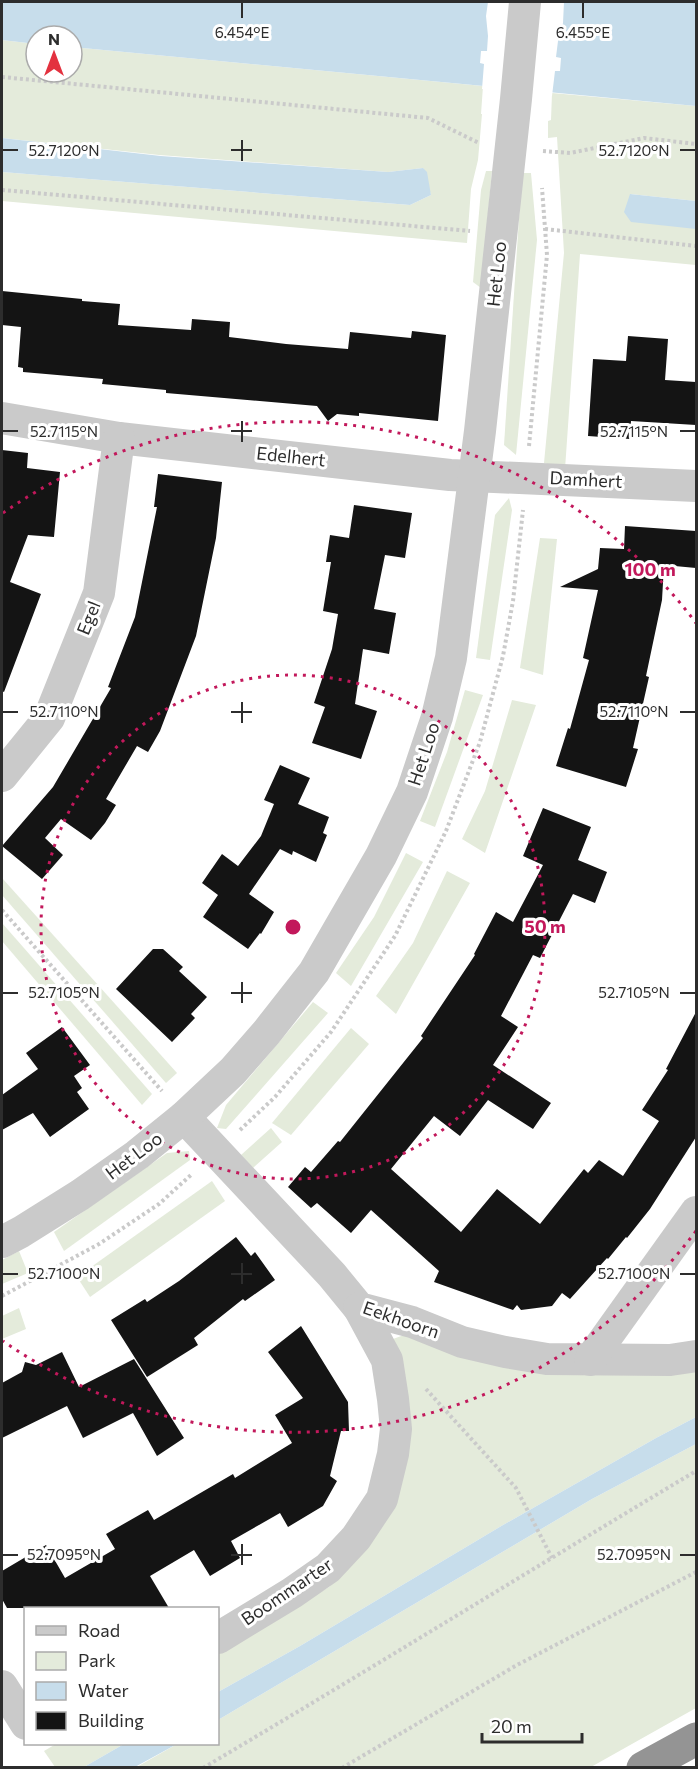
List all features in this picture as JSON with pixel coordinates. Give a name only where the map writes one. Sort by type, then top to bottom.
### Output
[{"type":"highway","points":[[643,1767],[696,1738]]},
{"type":"street","name":"Het Loo","points":[[2,1242],[80,1195],[137,1155],[184,1117],[240,1063],[314,972],[381,856],[412,792],[437,717],[451,658],[474,477],[525,2]]},
{"type":"street","name":"Edelhert","points":[[2,418],[119,438],[474,477]]},
{"type":"street","name":"Egel","points":[[2,777],[49,718],[99,593],[119,438]]},
{"type":"street","name":"Damhert","points":[[474,477],[527,477],[696,486]]},
{"type":"street","name":"Eekhoorn","points":[[184,1117],[332,1275],[359,1308],[412,1322],[462,1342],[505,1353],[548,1359],[590,1360],[670,1360],[696,1356]]},
{"type":"street","points":[[590,1360],[696,1212]]},
{"type":"street","name":"Boommarter","points":[[219,1637],[328,1568],[356,1538],[382,1498],[393,1454],[396,1429],[393,1399],[387,1360],[359,1308]]},
{"type":"street","points":[[2,1686],[24,1721]]},
{"type":"path","points":[[2,77],[428,118],[476,142],[510,148],[570,153],[644,138],[696,144]]},
{"type":"path","points":[[2,190],[472,231]]},
{"type":"path","points":[[545,229],[696,246]]},
{"type":"path","points":[[2,910],[184,1117]]},
{"type":"path","points":[[424,1386],[516,1488],[552,1557]]},
{"type":"path","points":[[203,1767],[356,1678],[696,1471]]},
{"type":"path","points":[[342,1767],[518,1665],[696,1572]]},
{"type":"green space","points":[[2,40],[24,43],[24,84],[84,84],[84,48],[483,86],[478,160],[471,189],[467,243],[2,201],[2,172],[410,205],[431,195],[423,168],[388,172],[159,155],[2,138]]},
{"type":"green space","points":[[552,93],[696,106],[696,201],[630,194],[696,229],[696,265],[580,254],[565,469],[544,463],[564,253],[557,137],[548,138]]},
{"type":"green space","points":[[486,171],[492,171],[481,288],[473,282],[481,190]]},
{"type":"green space","points":[[522,173],[531,173],[537,240],[516,455],[504,445]]},
{"type":"green space","points":[[509,498],[512,510],[490,660],[476,658],[495,515]]},
{"type":"green space","points":[[540,538],[557,539],[543,675],[520,668]]},
{"type":"green space","points":[[465,690],[483,695],[435,827],[420,821],[447,752]]},
{"type":"green space","points":[[512,700],[536,705],[485,853],[462,839],[485,791]]},
{"type":"green space","points":[[406,853],[423,862],[351,986],[336,973],[374,917]]},
{"type":"green space","points":[[447,871],[470,883],[396,1014],[376,996],[413,943]]},
{"type":"green space","points":[[2,878],[177,1073],[166,1083],[2,895]]},
{"type":"green space","points":[[2,923],[152,1094],[142,1105],[2,941]]},
{"type":"green space","points":[[313,1002],[328,1013],[226,1129],[217,1128],[226,1105]]},
{"type":"green space","points":[[351,1028],[369,1044],[291,1135],[272,1123]]},
{"type":"green space","points":[[271,1128],[282,1142],[253,1168],[241,1155]]},
{"type":"green space","points":[[189,1151],[190,1160],[64,1251],[54,1232],[167,1153]]},
{"type":"green space","points":[[212,1181],[225,1201],[90,1297],[77,1277]]},
{"type":"green space","points":[[19,1251],[28,1273],[2,1284],[2,1260]]},
{"type":"green space","points":[[19,1308],[26,1329],[2,1339],[2,1316]]},
{"type":"green space","points":[[404,1335],[696,1368],[696,1417],[503,1525],[219,1691],[219,1651],[329,1587],[355,1561],[377,1533],[393,1339]]},
{"type":"green space","points":[[696,1444],[696,1708],[591,1767],[135,1768],[175,1745],[219,1745],[219,1719],[592,1499]]},
{"type":"green space","points":[[54,1745],[122,1745],[84,1767],[55,1767],[44,1751]]},
{"type":"water","points":[[2,2],[696,2],[696,106],[84,48],[84,24],[24,24],[24,43],[2,40]]},
{"type":"water","points":[[2,138],[161,156],[388,172],[423,168],[427,172],[431,195],[410,205],[2,172]]},
{"type":"water","points":[[630,194],[696,201],[696,229],[631,222],[624,212]]},
{"type":"water","points":[[696,1417],[696,1444],[592,1499],[219,1719],[219,1691]]},
{"type":"water","points":[[122,1745],[175,1745],[135,1767],[84,1767]]},
{"type":"pier","points":[[488,2],[564,2],[563,23],[556,57],[561,58],[560,71],[555,71],[552,96],[482,89],[484,64],[480,63],[481,51],[487,51]]},
{"type":"building","points":[[2,291],[120,304],[118,325],[191,330],[192,319],[230,322],[229,337],[286,344],[348,349],[350,332],[411,338],[412,331],[446,335],[438,421],[359,413],[359,416],[337,414],[328,421],[317,406],[166,393],[166,390],[102,384],[103,379],[23,372],[23,368],[18,367],[21,327],[2,325]]},
{"type":"building","points":[[628,336],[668,339],[665,380],[696,382],[696,425],[631,421],[630,439],[588,436],[593,359],[626,361]]},
{"type":"building","points":[[2,450],[28,453],[27,468],[60,472],[54,537],[28,535],[10,582],[41,594],[4,692],[2,691]]},
{"type":"building","points":[[158,474],[222,482],[216,538],[196,636],[160,731],[148,752],[137,746],[106,799],[116,805],[105,823],[91,840],[61,819],[45,838],[63,855],[42,879],[2,846],[53,787],[111,688],[108,687],[135,617],[157,507],[154,507]]},
{"type":"building","points":[[354,505],[412,513],[405,558],[385,555],[374,609],[396,613],[389,654],[363,649],[355,704],[377,711],[361,759],[312,743],[325,707],[314,703],[332,649],[338,614],[323,611],[331,562],[326,562],[330,535],[349,538]]},
{"type":"building","points":[[625,526],[696,531],[696,568],[664,565],[662,600],[646,676],[649,677],[633,748],[638,749],[626,787],[556,766],[568,728],[570,729],[589,660],[583,658],[598,590],[560,587],[598,569],[600,548],[624,549]]},
{"type":"building","points":[[280,765],[310,778],[298,804],[329,817],[323,833],[327,835],[316,862],[293,851],[292,855],[280,849],[249,894],[274,912],[261,934],[248,949],[203,917],[218,895],[202,883],[222,854],[238,866],[261,836],[274,804],[264,800]]},
{"type":"building","points":[[543,808],[591,827],[578,860],[607,872],[595,903],[573,894],[540,958],[533,955],[501,1016],[518,1027],[493,1065],[551,1103],[533,1129],[488,1100],[460,1136],[434,1116],[391,1169],[461,1232],[497,1189],[540,1224],[584,1169],[588,1173],[599,1160],[623,1176],[659,1121],[642,1110],[668,1070],[666,1069],[696,1012],[696,1137],[650,1209],[627,1238],[570,1299],[562,1293],[552,1306],[521,1310],[517,1305],[513,1310],[434,1282],[439,1271],[371,1210],[351,1233],[317,1203],[311,1208],[288,1187],[305,1167],[311,1172],[338,1141],[340,1142],[423,1038],[421,1036],[475,955],[496,912],[513,922],[543,865],[523,856]]},
{"type":"building","points":[[153,949],[163,949],[183,967],[179,971],[207,997],[191,1014],[195,1018],[172,1042],[116,989]]},
{"type":"building","points":[[62,1027],[90,1065],[74,1076],[82,1088],[77,1092],[89,1109],[50,1137],[33,1113],[2,1130],[2,1095],[38,1069],[26,1053]]},
{"type":"building","points":[[236,1237],[251,1256],[255,1252],[275,1280],[245,1301],[243,1299],[194,1338],[198,1345],[147,1377],[111,1320],[145,1299],[147,1302],[179,1281]]},
{"type":"building","points":[[301,1326],[348,1402],[349,1431],[341,1431],[330,1476],[337,1481],[323,1506],[288,1527],[280,1513],[231,1541],[240,1558],[210,1576],[194,1550],[150,1576],[168,1607],[7,1608],[2,1599],[2,1571],[46,1545],[65,1578],[115,1549],[106,1534],[148,1510],[154,1520],[233,1474],[235,1478],[292,1443],[275,1415],[303,1398],[268,1352]]},
{"type":"building","points":[[62,1352],[79,1387],[134,1359],[184,1438],[157,1456],[133,1413],[83,1438],[67,1406],[2,1438],[2,1383],[22,1372],[25,1362],[36,1365]]}]
